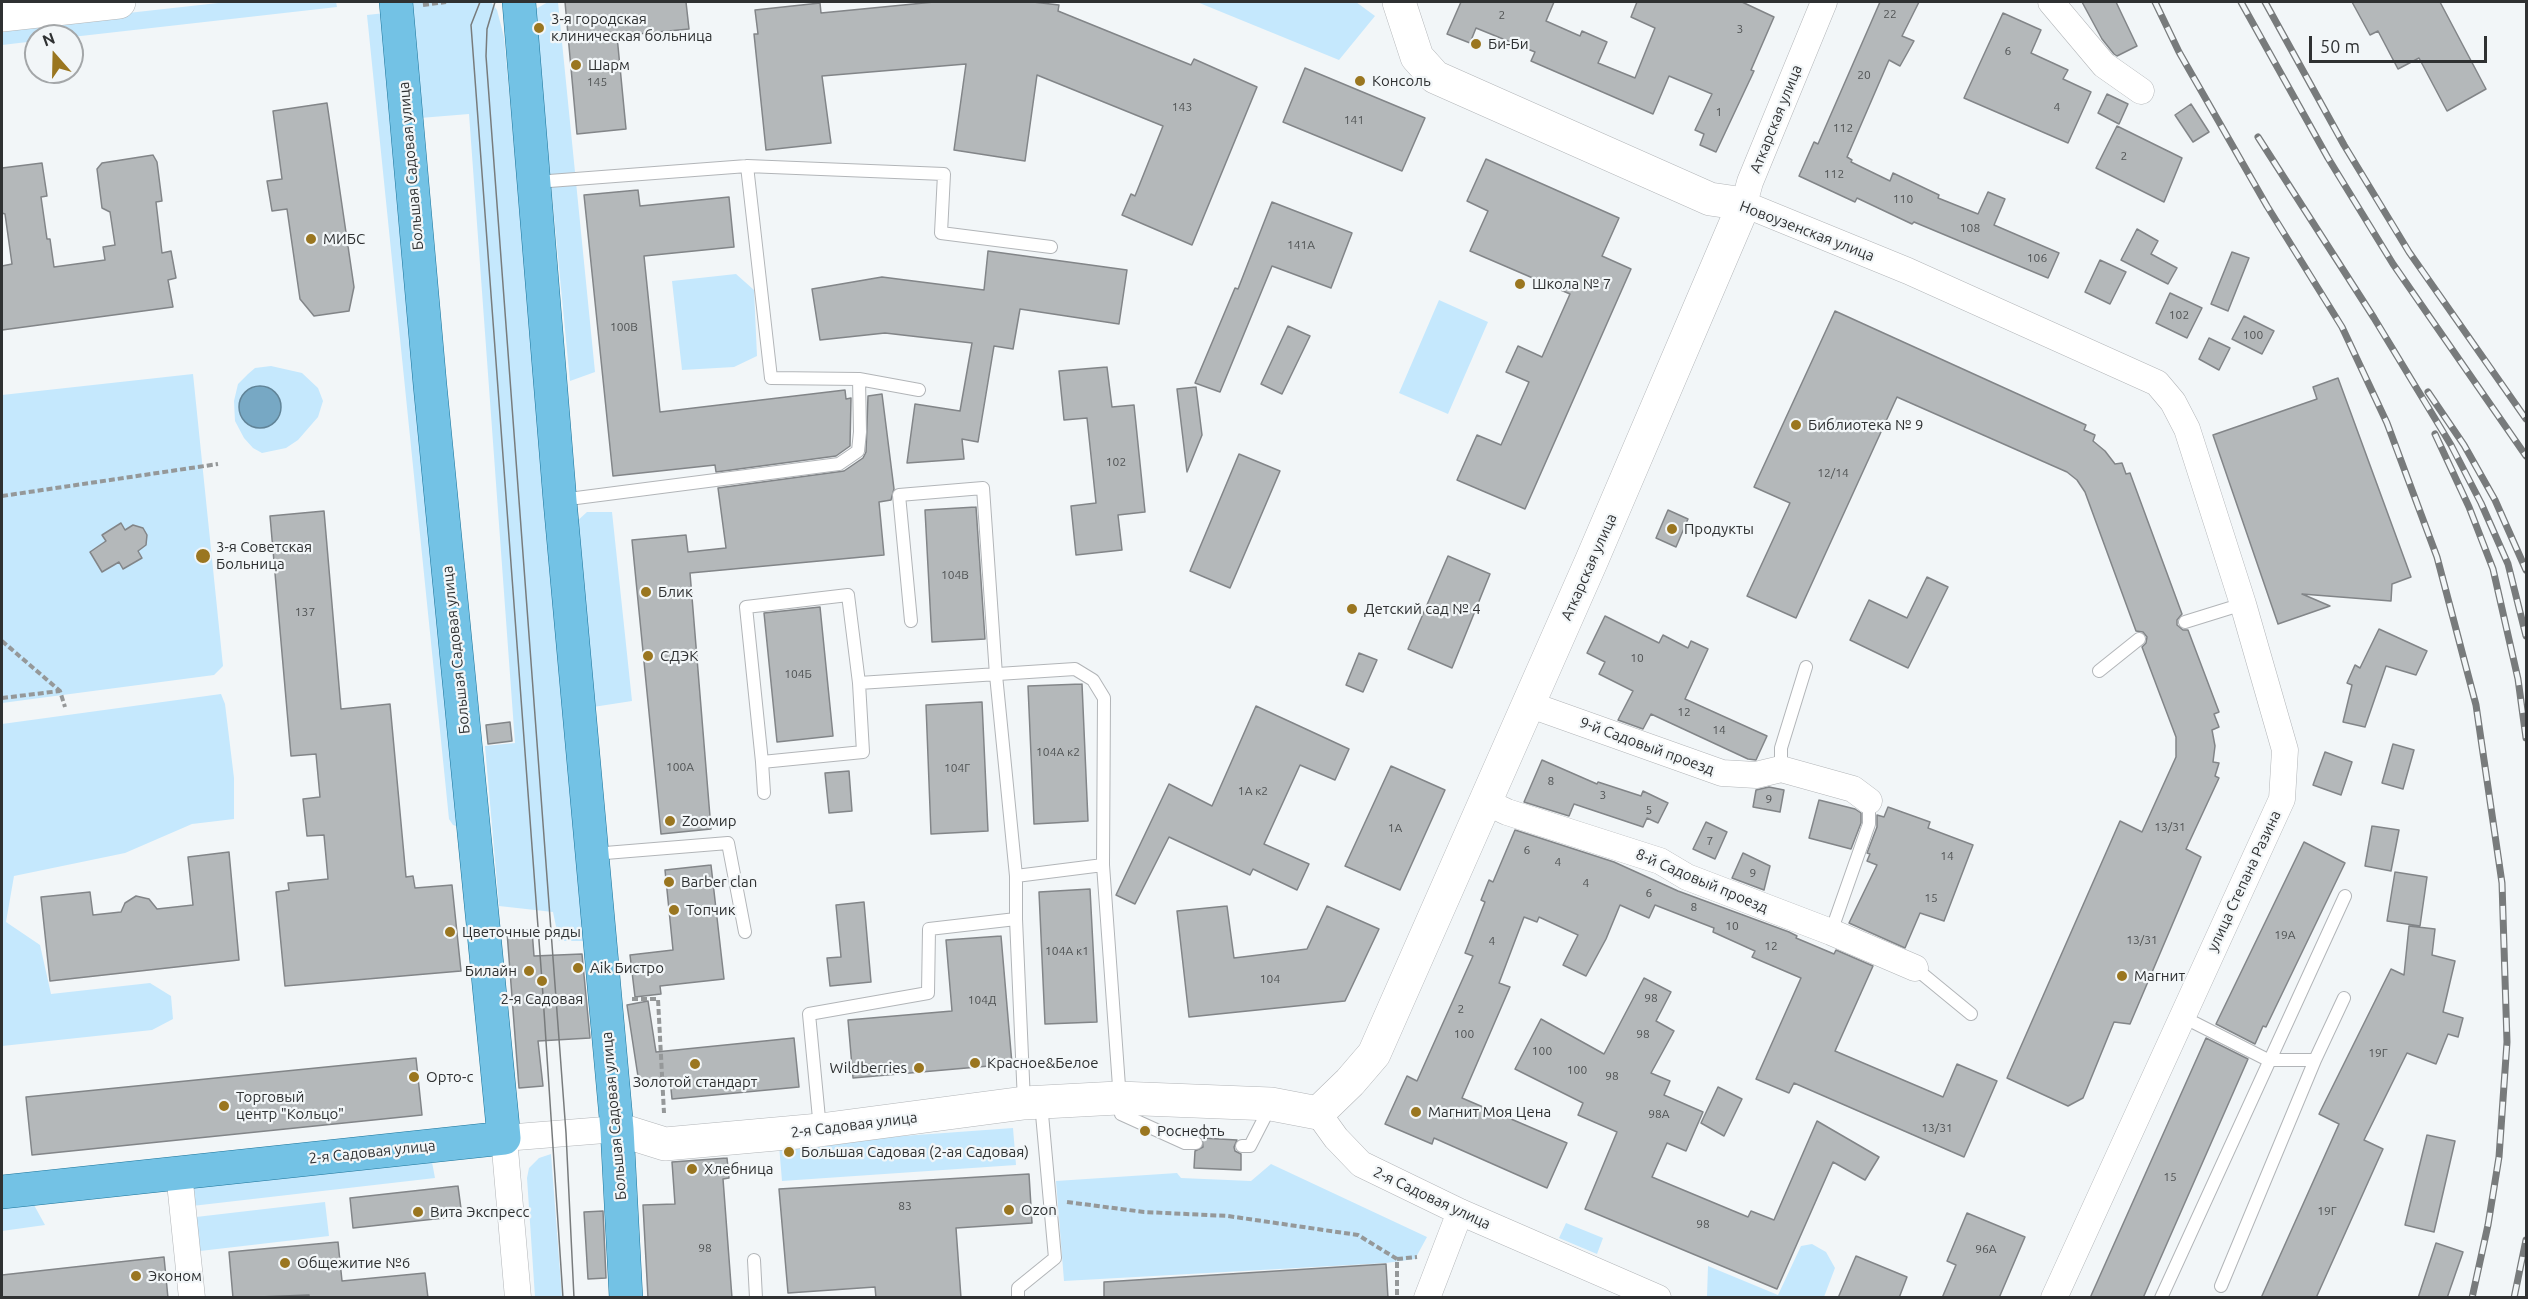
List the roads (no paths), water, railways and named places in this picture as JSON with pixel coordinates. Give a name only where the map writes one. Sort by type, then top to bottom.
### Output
[{"type":"main road","points":[[2,15],[119,2]]},
{"type":"main road","name":"Большая Садовая улица","points":[[519,2],[560,501],[617,1129],[626,1298]]},
{"type":"main road","name":"Новоузенская улица","points":[[1399,2],[1417,57],[1436,77],[1710,199],[1744,204]]},
{"type":"main road","name":"Большая Садовая улица","points":[[409,3],[430,385],[504,1138]]},
{"type":"main road","name":"Аткарская улица","points":[[1318,1113],[1350,1082],[1374,1054],[1596,552],[1744,204]]},
{"type":"main road","name":"2-я Садовая улица","points":[[617,1129],[665,1144],[820,1130],[1033,1103],[1118,1098],[1271,1104],[1318,1113]]},
{"type":"main road","name":"2-я Садовая улица","points":[[2,1192],[504,1138]]},
{"type":"street","name":"Аткарская улица","points":[[1744,204],[1750,182],[1824,2]]},
{"type":"street","points":[[2051,2],[2104,65],[2141,91]]},
{"type":"street","name":"Новоузенская улица","points":[[1744,204],[1908,271],[2157,383]]},
{"type":"street","name":"улица Степана Разина","points":[[2054,1298],[2282,799],[2285,750],[2243,604],[2187,429],[2173,402],[2157,383]]},
{"type":"street","name":"9-й Садовый проезд","points":[[1528,704],[1722,773],[1756,775],[1781,770],[1853,789],[1869,801]]},
{"type":"street","name":"8-й Садовый проезд","points":[[1486,802],[1506,812],[1660,861],[1687,877],[1831,932],[1915,968]]},
{"type":"street","name":"2-я Садовая улица","points":[[1318,1113],[1336,1138],[1361,1164],[1460,1212],[1658,1298]]},
{"type":"street","name":"2-я Садовая улица","points":[[504,1138],[617,1129]]},
{"type":"street","name":"Большая Садовая улица","points":[[504,1138],[518,1298]]},
{"type":"street","points":[[179,1173],[192,1298]]},
{"type":"street","points":[[1426,1298],[1460,1212]]},
{"type":"lane","points":[[534,182],[747,166],[944,174],[940,232],[1052,247]]},
{"type":"lane","points":[[747,166],[771,378],[859,379],[919,390]]},
{"type":"lane","points":[[560,501],[839,464],[858,452],[859,379]]},
{"type":"lane","points":[[911,621],[899,495],[983,488],[996,675],[1016,876],[1016,919],[1033,1103],[1050,1200],[1055,1258],[1018,1288],[1018,1298]]},
{"type":"lane","points":[[762,762],[863,752],[859,683],[848,594],[746,608],[764,793]]},
{"type":"lane","points":[[2185,622],[2243,604]]},
{"type":"lane","points":[[2099,671],[2139,639]]},
{"type":"lane","points":[[1781,770],[1782,748],[1806,666]]},
{"type":"lane","points":[[859,683],[1075,669],[1093,680],[1104,698],[1103,865],[1118,1098],[1121,1114],[1185,1143],[1196,1143]]},
{"type":"lane","points":[[1831,932],[1869,824],[1869,801]]},
{"type":"lane","points":[[592,854],[728,843],[745,932]]},
{"type":"lane","points":[[1016,876],[1103,865]]},
{"type":"lane","points":[[2161,1298],[2268,1060],[2345,897]]},
{"type":"lane","points":[[820,1130],[809,1014],[928,993],[929,929],[1016,919]]},
{"type":"lane","points":[[1915,968],[1971,1014]]},
{"type":"lane","points":[[2221,1286],[2315,1060],[2344,998]]},
{"type":"lane","points":[[2181,1016],[2268,1060],[2315,1060]]},
{"type":"lane","points":[[1242,1146],[1250,1146],[1271,1104]]},
{"type":"lane","points":[[753,1260],[756,1298]]},
{"type":"tram line","points":[[480,2],[471,25],[542,981],[563,1298]]},
{"type":"tram line","points":[[495,2],[487,29],[486,56],[566,1133],[574,1298]]},
{"type":"railway","points":[[2155,2],[2179,52],[2267,206],[2342,327],[2387,423],[2437,557],[2476,705],[2502,883],[2507,1042],[2499,1157],[2488,1225],[2472,1298]]},
{"type":"railway","points":[[2241,2],[2328,158],[2393,264],[2526,456]]},
{"type":"railway","points":[[2265,2],[2344,145],[2409,252],[2526,419]]},
{"type":"railway","points":[[2258,137],[2374,318],[2451,445],[2481,503],[2508,564],[2526,636]]},
{"type":"railway","points":[[2428,392],[2464,445],[2495,500],[2526,570]]},
{"type":"railway","points":[[2435,434],[2469,507],[2493,569],[2518,679],[2526,738]]},
{"type":"railway","points":[[2514,1298],[2526,1240]]},
{"type":"place","name":"3-я городская клиническая больница","points":[[539,28]]},
{"type":"place","name":"Би-Би","points":[[1476,44]]},
{"type":"place","name":"Шарм","points":[[576,65]]},
{"type":"place","name":"Консоль","points":[[1360,81]]},
{"type":"place","name":"МИБС","points":[[311,239]]},
{"type":"place","name":"Школа № 7","points":[[1520,284]]},
{"type":"place","name":"Библиотека № 9","points":[[1796,425]]},
{"type":"place","name":"Продукты","points":[[1672,529]]},
{"type":"place","name":"3-я Советская Больница","points":[[203,556]]},
{"type":"place","name":"Блик","points":[[646,592]]},
{"type":"place","name":"Детский сад № 4","points":[[1352,609]]},
{"type":"place","name":"СДЭК","points":[[648,656]]},
{"type":"place","name":"Zooмир","points":[[670,821]]},
{"type":"place","name":"Barber clan","points":[[669,882]]},
{"type":"place","name":"Топчик","points":[[674,910]]},
{"type":"place","name":"Цветочные ряды","points":[[450,932]]},
{"type":"place","name":"Aik Бистро","points":[[578,968]]},
{"type":"place","name":"Билайн","points":[[529,971]]},
{"type":"place","name":"Магнит","points":[[2122,976]]},
{"type":"place","name":"2-я Садовая","points":[[542,981]]},
{"type":"place","name":"Красное&Белое","points":[[975,1063]]},
{"type":"place","name":"Золотой стандарт","points":[[695,1064]]},
{"type":"place","name":"Wildberries","points":[[919,1068]]},
{"type":"place","name":"Орто-с","points":[[414,1077]]},
{"type":"place","name":"Торговый центр \"Кольцо\"","points":[[224,1106]]},
{"type":"place","name":"Магнит Моя Цена","points":[[1416,1112]]},
{"type":"place","name":"Роснефть","points":[[1145,1131]]},
{"type":"place","name":"Большая Садовая (2-ая Садовая)","points":[[789,1152]]},
{"type":"place","name":"Хлебница","points":[[692,1169]]},
{"type":"place","name":"Ozon","points":[[1009,1210]]},
{"type":"place","name":"Вита Экспресс","points":[[418,1212]]},
{"type":"place","name":"Общежитие №6","points":[[285,1263]]},
{"type":"place","name":"Эконом","points":[[136,1276]]}]
